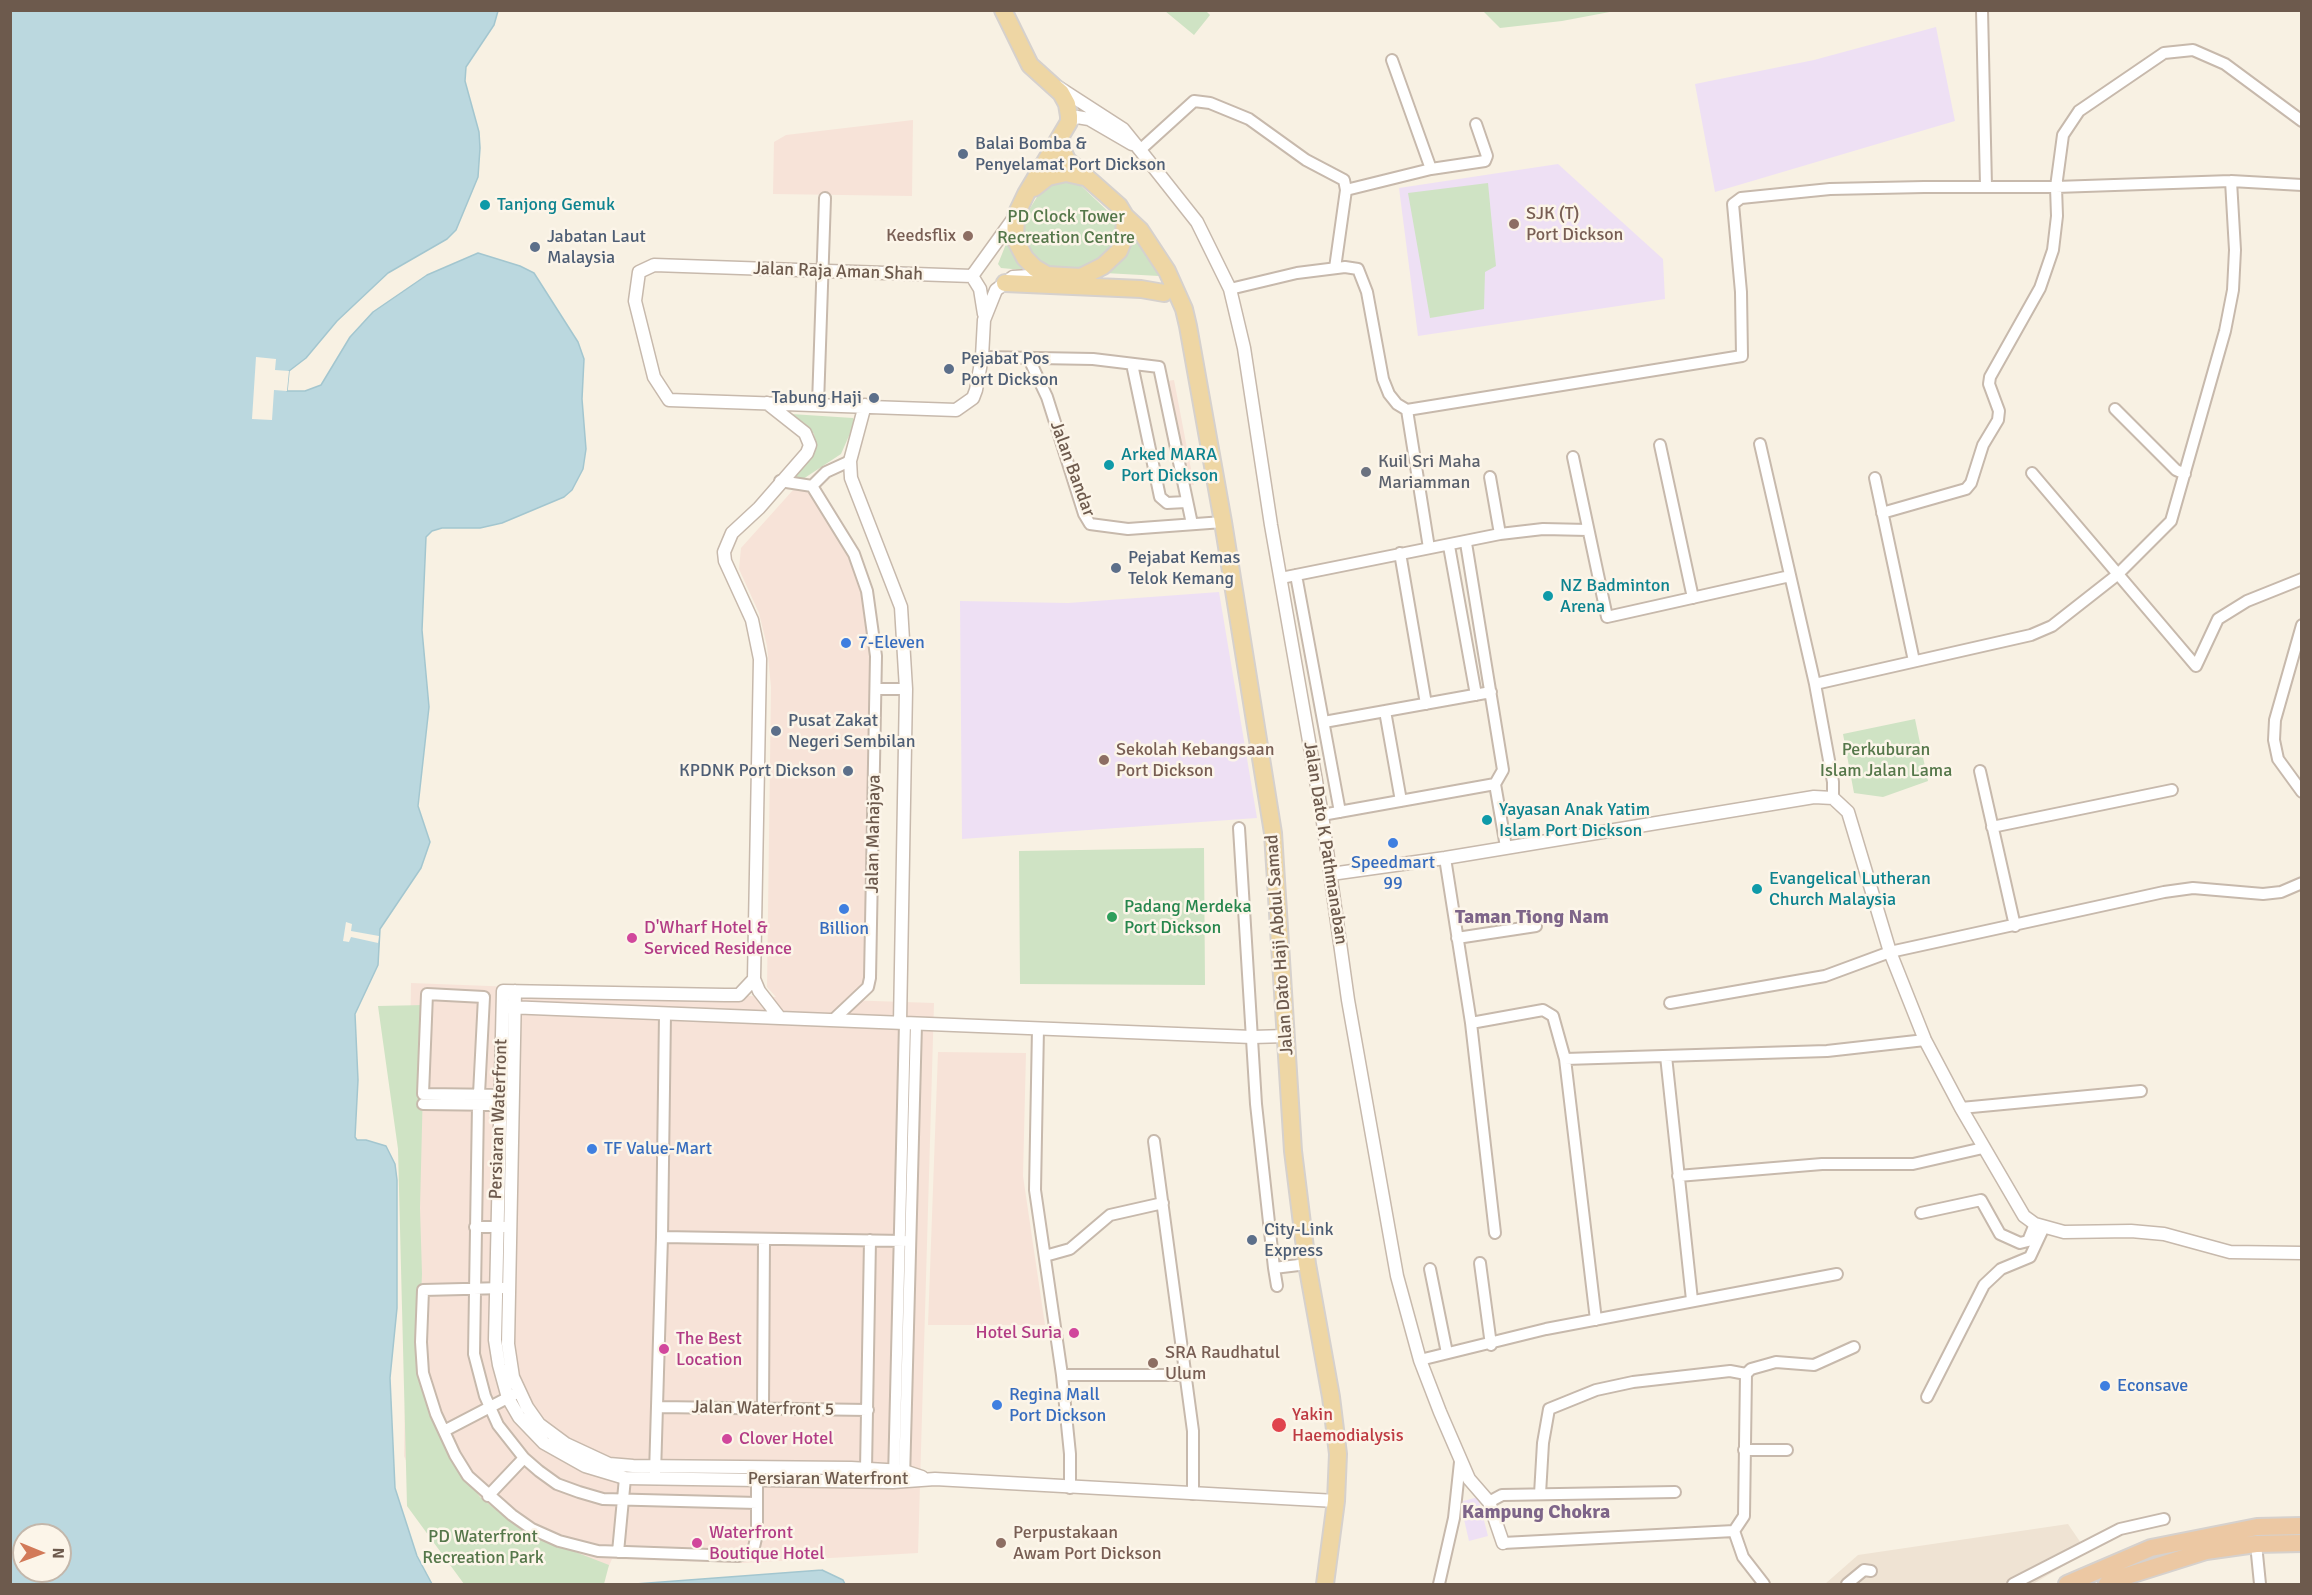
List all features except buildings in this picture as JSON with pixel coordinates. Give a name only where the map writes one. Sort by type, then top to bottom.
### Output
[{"type":"highway","points":[[2067,1584],[2151,1548],[2257,1527],[2301,1526]]},
{"type":"highway","points":[[2107,1584],[2206,1551],[2256,1544],[2301,1543]]},
{"type":"main road","points":[[1003,10],[1030,64],[1065,98],[1069,110],[1062,150],[1067,160],[1119,206],[1125,216],[1124,239],[1119,251],[1103,266],[1081,277]]},
{"type":"main road","points":[[1065,129],[1016,215],[1014,228],[1019,249],[1035,268],[1047,274],[1141,282],[1152,285],[1184,309]]},
{"type":"main road","points":[[1026,194],[1048,177],[1066,172],[1086,177]]},
{"type":"main road","name":"Jalan Dato Haji Abdul Samad","points":[[1125,216],[1140,230],[1167,271],[1184,309],[1223,522],[1273,834],[1293,1151],[1307,1264],[1338,1454],[1336,1501],[1326,1584]]},
{"type":"main road","points":[[1005,283],[1141,289],[1164,293]]},
{"type":"street","points":[[1982,10],[1986,186]]},
{"type":"street","points":[[1882,513],[1966,489],[1971,483],[1983,445],[1998,420],[1999,411],[1989,384],[1990,377],[2040,288],[2053,250],[2057,216],[2056,187],[2063,135],[2079,111],[2164,54],[2193,50],[2225,64],[2301,121]]},
{"type":"street","points":[[1392,60],[1431,169]]},
{"type":"street","name":"Jalan Dato K Pathmanaban","points":[[1047,82],[1123,129],[1197,222],[1230,289],[1244,348],[1322,815],[1348,1000],[1396,1276],[1420,1360],[1460,1462],[1469,1479],[1489,1502],[1503,1543]]},
{"type":"street","points":[[1140,150],[1194,101],[1210,103],[1249,119],[1306,160],[1344,180],[1346,190],[1335,267]]},
{"type":"street","name":"Jalan Dato K Pathmanaban","points":[[1065,129],[1077,117],[1089,119],[1140,150]]},
{"type":"street","points":[[1346,190],[1431,169],[1485,161],[1487,156],[1476,124]]},
{"type":"street","points":[[1815,684],[2031,634],[2052,626],[2117,575],[2171,521],[2225,331],[2233,290],[2235,250],[2231,181]]},
{"type":"street","points":[[1230,289],[1297,273],[1335,267],[1358,269],[1363,279],[1383,380],[1389,394],[1397,404],[1407,410],[1742,356],[1741,292],[1734,204],[1736,200],[1830,189],[2056,187],[2231,181],[2301,185]]},
{"type":"street","points":[[818,404],[825,198]]},
{"type":"street","points":[[768,403],[956,410],[973,398],[982,357],[984,320],[980,289],[972,276],[1016,215]]},
{"type":"street","name":"Jalan Raja Aman Shah","points":[[768,403],[669,400],[654,377],[635,301],[636,282],[642,269],[654,265],[972,276]]},
{"type":"street","points":[[984,320],[996,290],[1005,283],[1022,275],[1047,274]]},
{"type":"street","points":[[982,357],[1093,359],[1159,367],[1192,524]]},
{"type":"street","name":"Jalan Bandar","points":[[1029,359],[1047,397],[1084,514],[1090,524],[1128,529],[1223,522]]},
{"type":"street","points":[[1132,364],[1160,497],[1167,503],[1186,501]]},
{"type":"street","points":[[768,403],[805,434],[810,441],[807,453],[780,481],[759,508],[732,533],[724,552],[725,561],[752,620],[760,659],[754,979],[759,992],[780,1018]]},
{"type":"street","points":[[865,405],[850,461],[857,497],[872,528],[901,607],[906,689],[907,1023],[905,1241],[899,1476]]},
{"type":"street","points":[[2115,409],[2176,470],[2185,474]]},
{"type":"street","points":[[1407,410],[1429,548]]},
{"type":"street","points":[[1760,444],[1815,684],[1833,782],[1833,798]]},
{"type":"street","points":[[1660,445],[1692,598]]},
{"type":"street","points":[[1573,457],[1607,617],[1790,576]]},
{"type":"street","points":[[780,481],[812,486],[826,472],[850,461]]},
{"type":"street","points":[[2032,473],[2196,666],[2218,619],[2247,601],[2301,579]]},
{"type":"street","points":[[1490,477],[1500,534]]},
{"type":"street","points":[[1875,478],[1914,661]]},
{"type":"street","name":"Jalan Mahajaya","points":[[812,486],[854,554],[867,591],[876,656],[870,978],[868,987],[833,1020]]},
{"type":"street","points":[[1281,578],[1400,553],[1466,543],[1500,534],[1544,530],[1588,530]]},
{"type":"street","points":[[1466,543],[1503,770],[1495,784],[1506,847]]},
{"type":"street","points":[[1449,546],[1476,695]]},
{"type":"street","points":[[1400,553],[1426,704]]},
{"type":"street","points":[[1296,574],[1340,812]]},
{"type":"street","points":[[2301,625],[2275,720],[2274,740],[2278,759],[2301,792]]},
{"type":"street","points":[[877,689],[906,689]]},
{"type":"street","points":[[1324,722],[1491,692]]},
{"type":"street","points":[[1385,711],[1401,801]]},
{"type":"street","points":[[1980,771],[2015,926]]},
{"type":"street","points":[[1322,815],[1495,784]]},
{"type":"street","points":[[1992,827],[2172,790]]},
{"type":"street","points":[[1331,874],[1445,858],[1814,797],[1833,798],[1848,812],[1890,952],[1925,1040],[1983,1148],[2024,1216],[2040,1226],[2064,1232],[2115,1231],[2164,1234],[2230,1252],[2301,1253]]},
{"type":"street","points":[[1239,828],[1251,1037],[1265,1203],[1277,1286]]},
{"type":"street","points":[[1445,858],[1471,1023],[1495,1233]]},
{"type":"street","points":[[1670,1003],[1825,976],[1890,952],[2164,892],[2193,888],[2264,894],[2281,892],[2301,883]]},
{"type":"street","points":[[1457,938],[1536,926]]},
{"type":"street","points":[[754,979],[739,995],[502,991],[508,1007],[1251,1037],[1287,1036]]},
{"type":"street","points":[[479,1100],[423,1094],[427,994],[484,997],[475,1227],[474,1354],[489,1407],[498,1425],[524,1458],[557,1484],[603,1499],[757,1503],[757,1473]]},
{"type":"street","name":"Persiaran Waterfront","points":[[508,1007],[505,1098],[496,1227],[495,1289],[496,1348],[508,1398],[519,1417],[544,1443],[585,1466],[625,1478],[655,1472]]},
{"type":"street","points":[[1471,1023],[1543,1010],[1554,1016],[1565,1059],[1596,1320]]},
{"type":"street","points":[[655,1472],[659,1407],[665,1014]]},
{"type":"street","points":[[1038,1028],[1035,1183],[1062,1375],[1070,1454],[1070,1488]]},
{"type":"street","points":[[1565,1059],[1827,1051],[1925,1040]]},
{"type":"street","points":[[1666,1056],[1692,1300]]},
{"type":"street","points":[[1961,1108],[2141,1091]]},
{"type":"street","points":[[423,1104],[505,1098]]},
{"type":"street","name":"Persiaran Waterfront","points":[[505,1098],[510,1364],[520,1392],[539,1424],[551,1435],[589,1457],[609,1464],[655,1472],[899,1476],[1070,1488],[1336,1501]]},
{"type":"street","points":[[1154,1141],[1192,1431],[1193,1494]]},
{"type":"street","points":[[1678,1176],[1822,1164],[1913,1164],[1983,1148]]},
{"type":"street","points":[[1921,1213],[1982,1200],[2000,1234],[2020,1243],[2028,1241],[2040,1226]]},
{"type":"street","points":[[1045,1256],[1070,1249],[1110,1215],[1163,1203]]},
{"type":"street","points":[[1927,1397],[1984,1285],[2001,1269],[2030,1257],[2040,1226]]},
{"type":"street","points":[[475,1227],[509,1227]]},
{"type":"street","points":[[662,1238],[905,1241]]},
{"type":"street","points":[[763,1409],[764,1239]]},
{"type":"street","points":[[866,1469],[870,1240]]},
{"type":"street","points":[[1480,1263],[1491,1345]]},
{"type":"street","points":[[1274,1268],[1307,1264]]},
{"type":"street","points":[[1430,1269],[1448,1353]]},
{"type":"street","points":[[1420,1360],[1491,1345],[1546,1329],[1837,1274]]},
{"type":"street","points":[[474,1290],[508,1288]]},
{"type":"street","name":"Persiaran Waterfront","points":[[474,1290],[423,1291],[421,1342],[423,1373],[444,1431],[468,1476],[488,1496],[532,1529],[559,1541],[598,1551],[738,1556],[751,1552],[757,1533],[757,1503]]},
{"type":"street","points":[[1734,1531],[1744,1516],[1746,1374],[1751,1369],[1776,1362],[1814,1365],[1854,1347]]},
{"type":"street","points":[[1540,1494],[1543,1443],[1549,1409],[1596,1390],[1633,1382],[1730,1371],[1746,1374]]},
{"type":"street","points":[[1062,1375],[1185,1375]]},
{"type":"street","points":[[444,1431],[520,1392]]},
{"type":"street","name":"Jalan Waterfront 5","points":[[659,1407],[868,1410]]},
{"type":"street","points":[[1744,1450],[1787,1450]]},
{"type":"street","points":[[488,1496],[524,1458]]},
{"type":"street","points":[[1439,1584],[1454,1518],[1460,1462]]},
{"type":"street","name":"Persiaran Waterfront","points":[[757,1473],[866,1469],[899,1476]]},
{"type":"street","points":[[618,1552],[625,1478]]},
{"type":"street","points":[[1489,1502],[1503,1495],[1675,1492]]},
{"type":"street","points":[[2013,1584],[2120,1529],[2164,1520]]},
{"type":"street","points":[[1503,1543],[1734,1531]]},
{"type":"street","points":[[1734,1531],[1743,1557],[1764,1584]]},
{"type":"street","points":[[2256,1544],[2260,1584]]},
{"type":"street","points":[[1847,1584],[1864,1570],[1872,1571]]},
{"type":"shaded area","points":[[1936,27],[1955,121],[1715,192],[1695,84],[1814,60]]},
{"type":"shaded area","points":[[913,120],[912,196],[773,194],[774,142],[786,135]]},
{"type":"shaded area","name":"SJK (T) Port Dickson","points":[[1558,164],[1663,259],[1665,299],[1418,336],[1399,188]]},
{"type":"shaded area","points":[[1174,380],[1194,485],[1187,486],[1167,381]]},
{"type":"shaded area","points":[[808,489],[845,549],[863,595],[872,652],[867,984],[844,1000],[934,1003],[918,1553],[743,1563],[612,1559],[601,1584],[443,1552],[404,1456],[411,983],[776,997],[767,987],[771,687],[767,646],[759,613],[739,569],[741,548],[793,490]]},
{"type":"shaded area","name":"Sekolah Kebangsaan Port Dickson","points":[[1219,592],[1257,818],[962,839],[960,601],[1068,603]]},
{"type":"shaded area","points":[[938,1052],[1026,1053],[1023,1176],[1045,1325],[928,1325]]},
{"type":"shaded area","points":[[1478,1497],[1488,1536],[1469,1541],[1460,1502]]},
{"type":"shaded area","points":[[2068,1524],[2087,1552],[2033,1584],[1825,1584],[1858,1555]]},
{"type":"green space","points":[[1165,11],[1206,11],[1210,15],[1194,35]]},
{"type":"green space","points":[[1483,11],[1615,11],[1562,21],[1500,28]]},
{"type":"green space","name":"PD Clock Tower Recreation Centre","points":[[1074,179],[1116,219],[1119,226],[1117,239],[1111,250],[1083,269],[1055,268],[1035,259],[1024,241],[1022,221],[1042,189],[1055,181]]},
{"type":"green space","points":[[1488,183],[1496,266],[1485,272],[1484,309],[1430,318],[1408,193]]},
{"type":"green space","points":[[1133,234],[1160,272],[1159,276],[1105,273],[1132,239]]},
{"type":"green space","points":[[1008,239],[1023,270],[1001,268],[998,264]]},
{"type":"green space","points":[[791,414],[853,418],[855,422],[841,454],[803,479],[794,474],[815,443],[814,434]]},
{"type":"green space","name":"Perkuburan Islam Jalan Lama","points":[[1915,719],[1928,781],[1883,797],[1854,793],[1843,734]]},
{"type":"green space","name":"Padang Merdeka Port Dickson","points":[[1204,848],[1205,985],[1020,984],[1019,851]]},
{"type":"green space","name":"PD Waterfront Recreation Park","points":[[425,1005],[420,1208],[422,1274],[419,1343],[422,1373],[462,1472],[480,1497],[524,1532],[609,1565],[604,1584],[464,1584],[407,1506],[398,1149],[378,1006]]},
{"type":"water","points":[[11,11],[498,11],[494,25],[466,67],[465,81],[479,132],[480,148],[478,177],[456,230],[447,239],[388,273],[337,321],[306,358],[289,371],[287,391],[305,391],[321,385],[350,337],[373,312],[427,275],[478,253],[520,266],[534,273],[578,342],[584,359],[582,399],[586,449],[583,469],[572,490],[564,497],[502,523],[480,528],[442,528],[432,531],[426,537],[422,630],[429,707],[418,806],[430,842],[421,868],[380,929],[378,965],[355,1014],[358,1080],[355,1137],[357,1140],[366,1140],[386,1146],[395,1164],[397,1180],[397,1308],[390,1378],[395,1488],[417,1556],[432,1584],[11,1584]]},
{"type":"water","points":[[822,1570],[843,1580],[845,1584],[635,1584]]},
{"type":"pier","points":[[256,357],[276,359],[275,370],[289,371],[287,391],[274,390],[272,420],[252,419]]},
{"type":"pier","points":[[346,922],[352,924],[351,931],[379,936],[378,943],[351,937],[349,942],[343,941]]},
{"type":"place","name":"Balai Bomba & Penyelamat Port Dickson","points":[[963,154]]},
{"type":"place","name":"Tanjong Gemuk","points":[[485,205]]},
{"type":"place","name":"SJK (T) Port Dickson","points":[[1514,224]]},
{"type":"place","name":"Keedsflix","points":[[968,236]]},
{"type":"place","name":"Jabatan Laut Malaysia","points":[[535,247]]},
{"type":"place","name":"Pejabat Pos Port Dickson","points":[[949,369]]},
{"type":"place","name":"Tabung Haji","points":[[874,398]]},
{"type":"place","name":"Arked MARA Port Dickson","points":[[1109,465]]},
{"type":"place","name":"Kuil Sri Maha Mariamman","points":[[1366,472]]},
{"type":"place","name":"Pejabat Kemas Telok Kemang","points":[[1116,568]]},
{"type":"place","name":"NZ Badminton Arena","points":[[1548,596]]},
{"type":"place","name":"7-Eleven","points":[[846,643]]},
{"type":"place","name":"Pusat Zakat Negeri Sembilan","points":[[776,731]]},
{"type":"place","name":"Sekolah Kebangsaan Port Dickson","points":[[1104,760]]},
{"type":"place","name":"KPDNK Port Dickson","points":[[848,771]]},
{"type":"place","name":"Yayasan Anak Yatim Islam Port Dickson","points":[[1487,820]]},
{"type":"place","name":"Speedmart 99","points":[[1393,843]]},
{"type":"place","name":"Evangelical Lutheran Church Malaysia","points":[[1757,889]]},
{"type":"place","name":"Billion","points":[[844,909]]},
{"type":"place","name":"Padang Merdeka Port Dickson","points":[[1112,917]]},
{"type":"place","name":"D'Wharf Hotel & Serviced Residence","points":[[632,938]]},
{"type":"place","name":"TF Value-Mart","points":[[592,1149]]},
{"type":"place","name":"City-Link Express","points":[[1252,1240]]},
{"type":"place","name":"Hotel Suria","points":[[1074,1333]]},
{"type":"place","name":"The Best Location","points":[[664,1349]]},
{"type":"place","name":"SRA Raudhatul Ulum","points":[[1153,1363]]},
{"type":"place","name":"Econsave","points":[[2105,1386]]},
{"type":"place","name":"Regina Mall Port Dickson","points":[[997,1405]]},
{"type":"place","name":"Yakin Haemodialysis","points":[[1279,1425]]},
{"type":"place","name":"Clover Hotel","points":[[727,1439]]},
{"type":"place","name":"Waterfront Boutique Hotel","points":[[697,1543]]},
{"type":"place","name":"Perpustakaan Awam Port Dickson","points":[[1001,1543]]},
{"type":"district","name":"Taman Tiong Nam","points":[[1532,918]]},
{"type":"district","name":"Kampung Chokra","points":[[1536,1513]]}]
